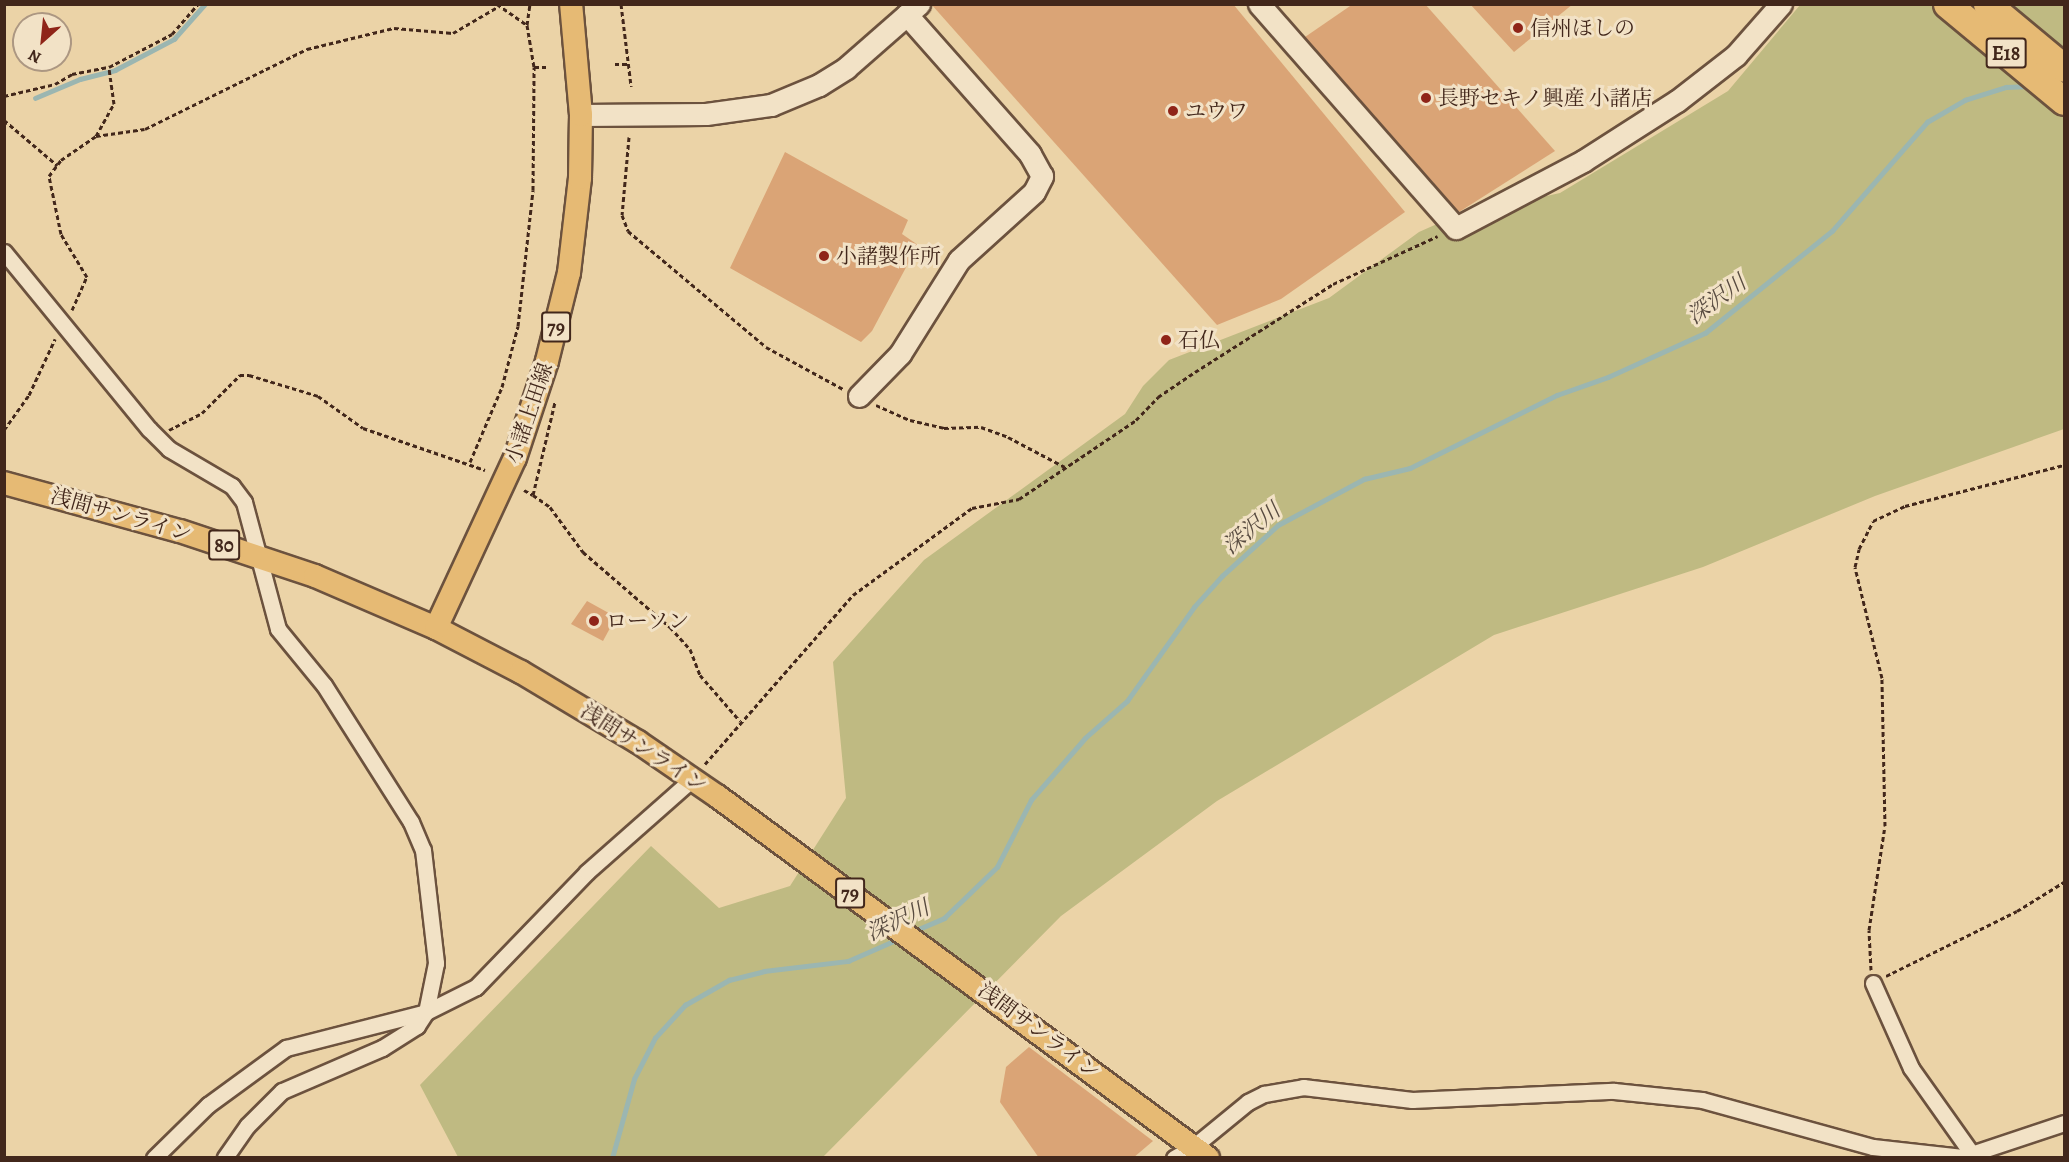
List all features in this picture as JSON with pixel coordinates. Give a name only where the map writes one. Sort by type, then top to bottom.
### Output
[{"type":"highway","name":"E18","points":[[1987,4],[2064,68]]},
{"type":"highway","name":"E18","points":[[1947,5],[2064,101]]},
{"type":"main road","name":"小諸上田線","points":[[436,628],[514,458],[537,393],[558,321],[576,223],[581,115],[571,4]]},
{"type":"main road","name":"浅間サンライン","points":[[4,483],[260,556],[436,628],[586,709],[717,796],[983,989],[1192,1154]]},
{"type":"street","points":[[1259,4],[1456,228],[1583,160],[1677,101],[1736,56],[1781,4]]},
{"type":"street","points":[[581,115],[706,114],[771,105],[837,74],[913,10],[1030,154],[1042,176],[1034,192],[959,260],[900,354],[859,396]]},
{"type":"street","points":[[4,252],[158,438],[183,459],[232,486],[244,502],[278,629],[324,685],[411,822],[423,850],[436,963],[426,1012],[417,1026],[382,1048],[282,1091],[247,1126],[225,1158]]},
{"type":"street","points":[[154,1158],[208,1105],[286,1048],[426,1012],[476,987],[587,872],[692,779]]},
{"type":"street","points":[[1873,983],[1911,1068],[1972,1154]]},
{"type":"street","points":[[1192,1154],[1248,1102],[1285,1088],[1303,1087],[1412,1100],[1636,1093],[1702,1100],[1873,1148],[1962,1157],[2064,1123]]},
{"type":"path","points":[[4,96],[55,84],[72,74],[109,67],[172,34],[198,4]]},
{"type":"path","points":[[470,462],[502,387],[518,326],[533,190],[534,67],[527,25],[530,4]]},
{"type":"path","points":[[621,4],[631,86]]},
{"type":"path","points":[[96,136],[145,129],[307,49],[394,28],[453,33],[498,5],[527,25]]},
{"type":"path","points":[[615,64],[629,64]]},
{"type":"path","points":[[4,430],[29,395],[87,277],[61,234],[49,184],[57,165],[96,136],[114,104],[109,67]]},
{"type":"path","points":[[534,67],[548,67]]},
{"type":"path","points":[[4,120],[57,165]]},
{"type":"path","points":[[629,137],[622,215],[627,231],[766,347],[910,420],[944,428],[981,427],[1065,467]]},
{"type":"path","points":[[692,779],[740,721],[854,595],[972,508],[1020,499],[1136,420],[1158,397],[1333,284],[1456,228]]},
{"type":"path","points":[[158,438],[202,412],[240,375],[249,375],[318,396],[363,428],[470,462],[485,470]]},
{"type":"path","points":[[533,495],[555,402],[537,393]]},
{"type":"path","points":[[2064,465],[1905,507],[1873,521],[1859,549],[1855,567],[1882,678],[1885,826],[1869,930],[1873,983],[2016,911],[2064,882]]},
{"type":"path","points":[[524,490],[550,507],[583,552],[670,627],[690,650],[700,675],[740,721]]},
{"type":"shaded area","points":[[1800,5],[2064,5],[2064,429],[1875,496],[1703,567],[1494,635],[1217,801],[1061,916],[823,1157],[458,1157],[420,1085],[651,846],[719,908],[790,886],[846,798],[833,662],[924,560],[1125,414],[1143,386],[1169,360],[1329,298],[1419,232],[1455,216],[1560,193],[1728,91]]},
{"type":"building","name":"ユウワ","points":[[931,4],[1233,4],[1405,212],[1281,299],[1217,325]]},
{"type":"building","name":"長野セキノ興産 小諸店","points":[[1353,4],[1425,4],[1555,151],[1459,212],[1305,37]]},
{"type":"building","name":"信州ほしの","points":[[1470,4],[1573,4],[1514,52]]},
{"type":"building","name":"小諸製作所","points":[[785,152],[908,220],[902,234],[918,245],[872,331],[861,342],[730,268]]},
{"type":"building","name":"ローソン","points":[[587,601],[616,617],[603,641],[571,624]]},
{"type":"building","points":[[1029,1047],[1153,1141],[1133,1158],[1039,1158],[1000,1102],[1006,1067]]},
{"type":"waterway","points":[[35,98],[80,79],[115,70],[174,39],[205,4]]},
{"type":"waterway","name":"深沢川","points":[[914,931],[944,918],[997,867],[1031,800],[1085,738],[1127,701],[1194,607],[1222,576],[1278,525],[1364,479],[1410,468],[1557,395],[1608,377],[1705,333],[1832,231],[1927,122],[1965,100],[2006,87],[2031,86]]},
{"type":"waterway","name":"深沢川","points":[[612,1158],[634,1079],[655,1038],[685,1005],[729,980],[764,971],[848,961],[898,939]]},
{"type":"place","name":"信州ほしの","points":[[1518,28]]},
{"type":"place","name":"長野セキノ興産 小諸店","points":[[1426,98]]},
{"type":"place","name":"ユウワ","points":[[1173,111]]},
{"type":"place","name":"小諸製作所","points":[[824,256]]},
{"type":"place","name":"石仏","points":[[1166,340]]},
{"type":"place","name":"ローソン","points":[[594,621]]}]
